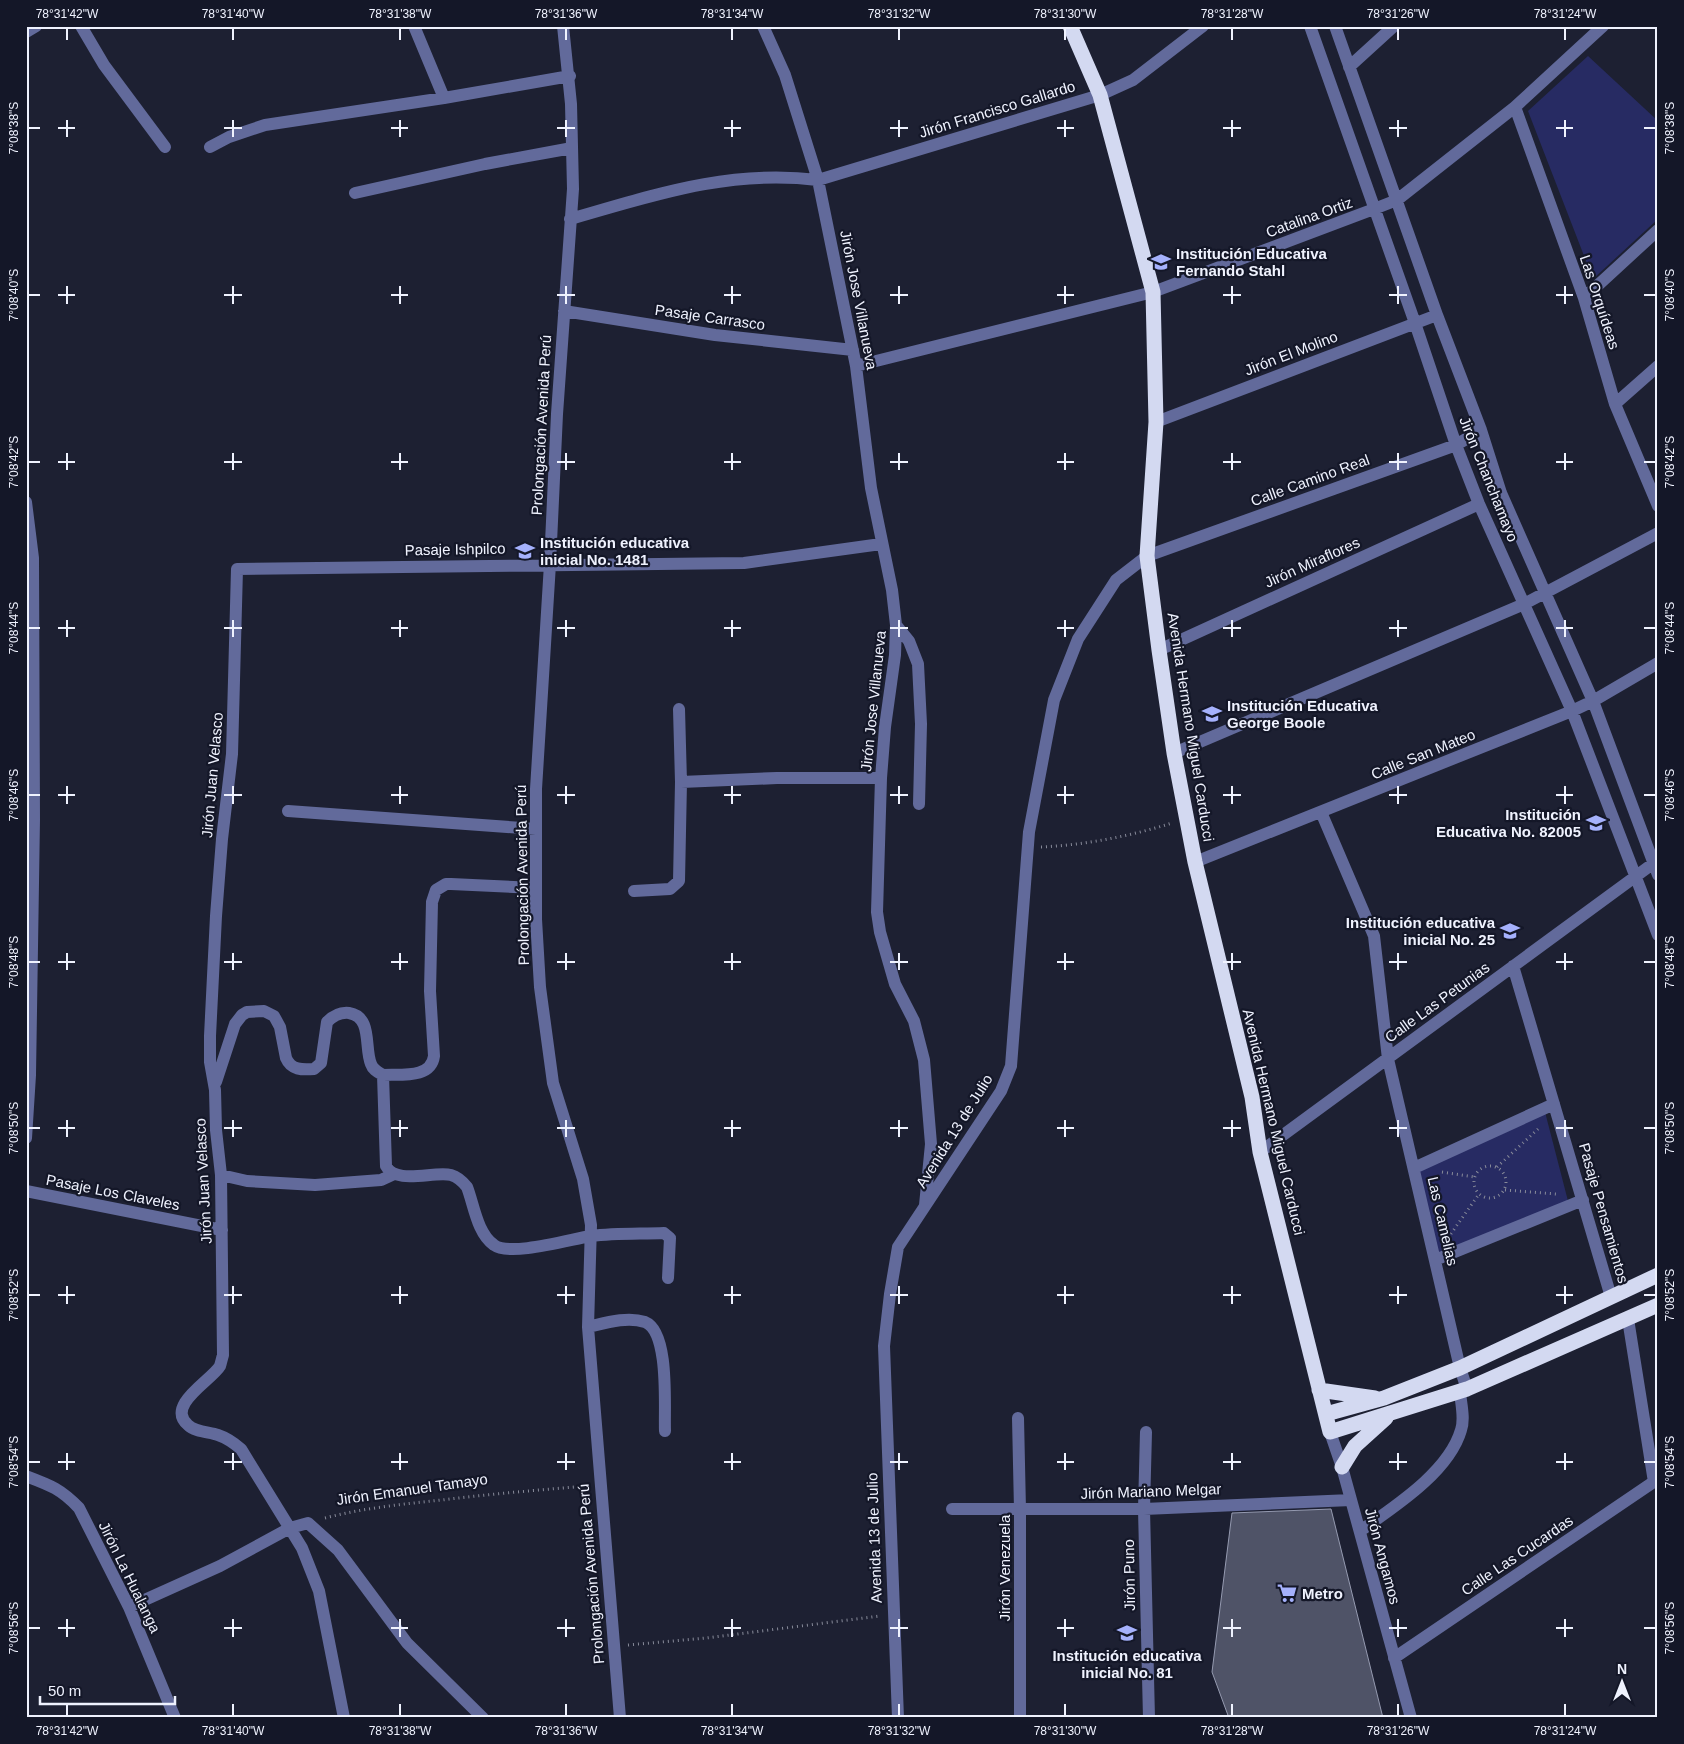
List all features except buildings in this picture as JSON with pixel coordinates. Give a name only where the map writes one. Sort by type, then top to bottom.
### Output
[{"type":"highway","name":"Avenida Hermano Miguel Carducci","points":[[1070,26],[1100,95],[1153,292],[1156,422],[1147,556],[1174,753],[1195,862],[1252,1097],[1260,1152],[1330,1432]]},
{"type":"highway","points":[[1326,1414],[1384,1398],[1460,1368],[1658,1275]]},
{"type":"highway","points":[[1330,1432],[1464,1391],[1658,1305]]},
{"type":"highway","points":[[1319,1390],[1384,1398]]},
{"type":"highway","points":[[1342,1467],[1355,1446],[1390,1415]]},
{"type":"street","points":[[26,32],[36,26]]},
{"type":"street","points":[[81,26],[104,65],[165,146]]},
{"type":"street","points":[[414,26],[444,98]]},
{"type":"street","name":"Prolongación Avenida Perú","points":[[563,26],[570,76],[573,189],[557,414],[536,789],[536,888],[540,987],[553,1083],[583,1180],[591,1225],[588,1327],[620,1718]]},
{"type":"street","name":"Jirón Jose Villanueva","points":[[763,26],[785,75],[818,180],[856,366],[871,488],[892,590],[896,625],[895,655],[885,727],[881,778],[877,912],[880,932],[895,984],[914,1021],[924,1060],[931,1144],[924,1208]]},
{"type":"street","name":"Jirón Francisco Gallardo","points":[[818,180],[1100,95],[1133,80],[1203,26]]},
{"type":"street","name":"Jirón Chanchamayo","points":[[1310,26],[1456,445],[1479,504],[1572,711],[1658,935]]},
{"type":"street","name":"Jirón Chanchamayo","points":[[1335,26],[1501,493],[1593,701],[1656,866]]},
{"type":"street","points":[[1349,67],[1394,26]]},
{"type":"street","name":"Catalina Ortiz","points":[[856,366],[1153,292],[1397,200],[1515,107],[1596,29]]},
{"type":"street","points":[[210,147],[229,137],[265,125],[444,98],[570,76]]},
{"type":"street","name":"Las Orquídeas","points":[[1515,107],[1584,298],[1615,404],[1658,506]]},
{"type":"street","points":[[355,193],[485,164],[572,148]]},
{"type":"street","points":[[570,219],[696,185],[770,176],[818,180]]},
{"type":"street","points":[[1584,298],[1658,230]]},
{"type":"street","name":"Pasaje Carrasco","points":[[564,312],[715,336],[853,350]]},
{"type":"street","name":"Jirón El Molino","points":[[1156,422],[1437,315]]},
{"type":"street","points":[[1615,404],[1658,366]]},
{"type":"street","name":"Calle Camino Real","points":[[1147,556],[1456,445],[1480,430]]},
{"type":"street","points":[[26,502],[33,558],[34,819],[30,1066],[26,1138]]},
{"type":"street","name":"Jirón Miraflores","points":[[1159,650],[1479,504]]},
{"type":"street","points":[[1174,753],[1546,594],[1658,533]]},
{"type":"street","name":"Pasaje Ishpilco","points":[[237,569],[744,563],[881,544]]},
{"type":"street","name":"Avenida 13 de Julio","points":[[898,1718],[884,1346],[898,1247],[1001,1091],[1011,1066],[1029,832],[1054,700],[1078,639],[1116,580],[1147,556]]},
{"type":"street","name":"Jirón Juan Velasco","points":[[237,569],[232,754],[216,907],[210,1036],[210,1062],[221,1175],[223,1355],[220,1366],[188,1398],[183,1408],[183,1418],[191,1428],[218,1435],[242,1448],[302,1548],[319,1591],[344,1718]]},
{"type":"street","points":[[896,625],[909,641],[918,664],[921,724],[919,804]]},
{"type":"street","name":"Calle San Mateo","points":[[1195,862],[1572,711],[1593,701],[1658,663]]},
{"type":"street","points":[[634,891],[670,889],[679,881],[681,782],[679,710]]},
{"type":"street","points":[[681,782],[777,778],[881,778]]},
{"type":"street","points":[[288,812],[536,829]]},
{"type":"street","name":"Las Camelias","points":[[1322,812],[1374,936],[1388,1059],[1464,1391],[1462,1428],[1454,1448],[1428,1480],[1360,1531]]},
{"type":"street","name":"Calle Las Petunias","points":[[1260,1152],[1636,875],[1656,866]]},
{"type":"street","points":[[214,1090],[218,1072],[226,1055],[235,1024],[242,1015],[258,1010],[269,1012],[278,1021],[288,1062],[295,1068],[314,1069],[321,1063],[328,1022],[337,1014],[342,1013],[353,1014],[362,1021],[365,1027],[370,1063],[374,1069],[383,1075],[423,1072],[431,1067],[434,1062],[430,991],[432,902],[436,890],[446,884],[536,888]]},
{"type":"street","name":"Pasaje Pensamientos","points":[[1513,966],[1612,1297]]},
{"type":"street","points":[[383,1075],[386,1166],[388,1170],[394,1174],[414,1176],[446,1175],[463,1182],[467,1187],[485,1236],[499,1248],[511,1250],[566,1242],[590,1236],[664,1233],[670,1238],[671,1246],[668,1278]]},
{"type":"street","points":[[1414,1168],[1556,1108]]},
{"type":"street","points":[[221,1175],[247,1181],[315,1185],[381,1180],[394,1174]]},
{"type":"street","name":"Pasaje Los Claveles","points":[[26,1191],[222,1230]]},
{"type":"street","points":[[1435,1258],[1582,1198]]},
{"type":"street","points":[[1628,1319],[1656,1481]]},
{"type":"street","points":[[588,1327],[634,1320],[646,1323],[655,1331],[662,1348],[665,1431]]},
{"type":"street","name":"Jirón Venezuela","points":[[1018,1418],[1020,1718]]},
{"type":"street","name":"Jirón Puno","points":[[1146,1432],[1144,1509],[1149,1718]]},
{"type":"street","name":"Jirón Angamos","points":[[1330,1432],[1342,1467],[1411,1718]]},
{"type":"street","name":"Jirón La Hualanga","points":[[26,1476],[66,1494],[78,1508],[129,1608],[175,1718]]},
{"type":"street","name":"Calle Las Cucardas","points":[[1394,1658],[1656,1481]]},
{"type":"street","name":"Jirón Mariano Melgar","points":[[952,1508],[1020,1510],[1144,1509],[1351,1500]]},
{"type":"street","points":[[129,1608],[220,1566],[290,1528],[308,1523],[338,1550],[408,1644],[483,1718]]},
{"type":"path","points":[[1028,848],[1060,846],[1146,832],[1187,818]]},
{"type":"path","points":[[1497,1167],[1556,1108]]},
{"type":"path","points":[[1484,1167],[1497,1167],[1506,1177],[1505,1190],[1493,1198],[1485,1198],[1479,1194],[1474,1186],[1475,1177],[1478,1171],[1484,1167]]},
{"type":"path","points":[[1505,1190],[1582,1198]]},
{"type":"path","points":[[1435,1258],[1479,1194]]},
{"type":"path","name":"Jirón Emanuel Tamayo","points":[[308,1523],[349,1512],[402,1504],[517,1491],[600,1485]]},
{"type":"path","points":[[613,1646],[706,1638],[893,1615]]},
{"type":"shaded area","points":[[1588,56],[1658,121],[1658,219],[1593,279],[1528,111]]},
{"type":"shaded area","points":[[1545,1112],[1568,1201],[1437,1254],[1418,1168]]},
{"type":"place","name":"Institución Educativa Fernando Stahl","points":[[1161,262]]},
{"type":"place","name":"Institución educativa inicial No. 1481","points":[[525,551]]},
{"type":"place","name":"Institución Educativa George Boole","points":[[1212,714]]},
{"type":"place","name":"Institución Educativa No. 82005","points":[[1596,823]]},
{"type":"place","name":"Institución educativa inicial No. 25","points":[[1510,931]]},
{"type":"place","name":"Metro","points":[[1287,1593]]},
{"type":"place","name":"Institución educativa inicial No. 81","points":[[1127,1633]]}]
